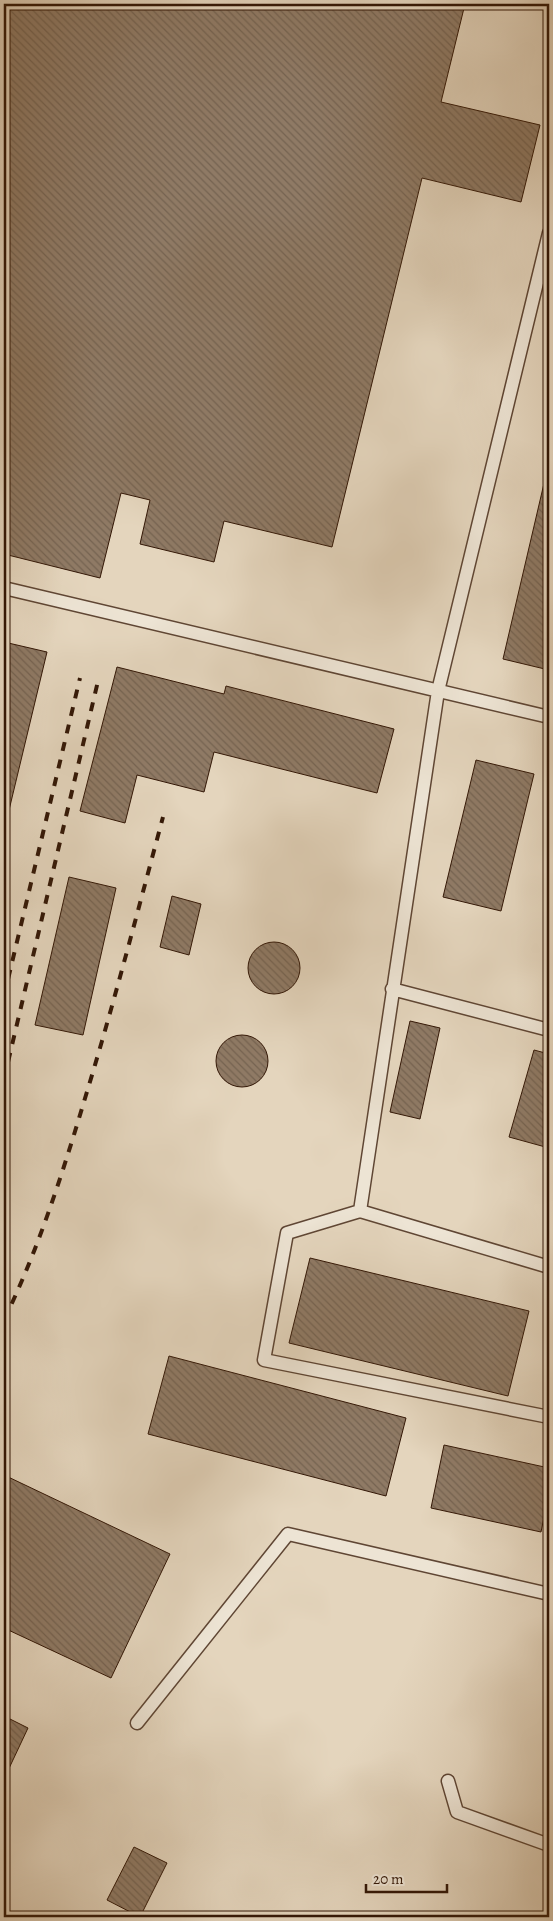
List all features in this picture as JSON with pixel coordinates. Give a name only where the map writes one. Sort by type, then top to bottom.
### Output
[{"type":"lane","points":[[360,1211],[438,691],[549,232]]},
{"type":"lane","points":[[4,588],[549,717]]},
{"type":"lane","points":[[392,989],[549,1030]]},
{"type":"lane","points":[[549,1267],[360,1211],[286,1232],[264,1360],[549,1417]]},
{"type":"lane","points":[[138,1723],[288,1534],[549,1594]]},
{"type":"lane","points":[[448,1781],[457,1812],[549,1844]]},
{"type":"building","points":[[4,4],[465,4],[441,102],[540,125],[521,202],[422,178],[332,547],[224,521],[214,562],[140,544],[150,500],[121,493],[100,578],[4,554]]},
{"type":"building","points":[[549,462],[549,670],[503,659]]},
{"type":"building","points":[[4,642],[47,652],[4,831]]},
{"type":"building","points":[[117,667],[224,694],[226,686],[394,729],[377,793],[214,752],[204,792],[137,775],[125,823],[80,811]]},
{"type":"building","points":[[476,760],[534,774],[501,911],[443,897]]},
{"type":"building","points":[[69,877],[116,888],[83,1035],[35,1025]]},
{"type":"building","points":[[172,896],[201,904],[189,955],[160,947]]},
{"type":"building","points":[[269,942],[279,942],[293,949],[300,963],[300,973],[293,987],[279,994],[269,994],[259,990],[252,983],[248,973],[248,963],[252,953],[259,946]]},
{"type":"building","points":[[410,1021],[440,1028],[420,1119],[390,1112]]},
{"type":"building","points":[[237,1035],[247,1035],[261,1042],[268,1056],[268,1066],[261,1080],[247,1087],[237,1087],[227,1083],[220,1076],[216,1066],[216,1056],[220,1046],[227,1039]]},
{"type":"building","points":[[534,1050],[549,1054],[549,1148],[509,1137]]},
{"type":"building","points":[[310,1258],[529,1311],[508,1396],[289,1343]]},
{"type":"building","points":[[169,1356],[406,1418],[386,1496],[148,1434]]},
{"type":"building","points":[[444,1445],[549,1468],[549,1493],[541,1532],[431,1508]]},
{"type":"building","points":[[4,1475],[170,1554],[111,1678],[4,1628]]},
{"type":"building","points":[[4,1716],[28,1728],[4,1779]]},
{"type":"building","points":[[134,1847],[167,1863],[140,1917],[107,1900]]},
{"type":"railway","points":[[4,996],[80,678]]},
{"type":"railway","points":[[4,1079],[98,681]]},
{"type":"railway","points":[[4,1320],[17,1293],[50,1209],[68,1153],[126,956],[163,817]]}]
